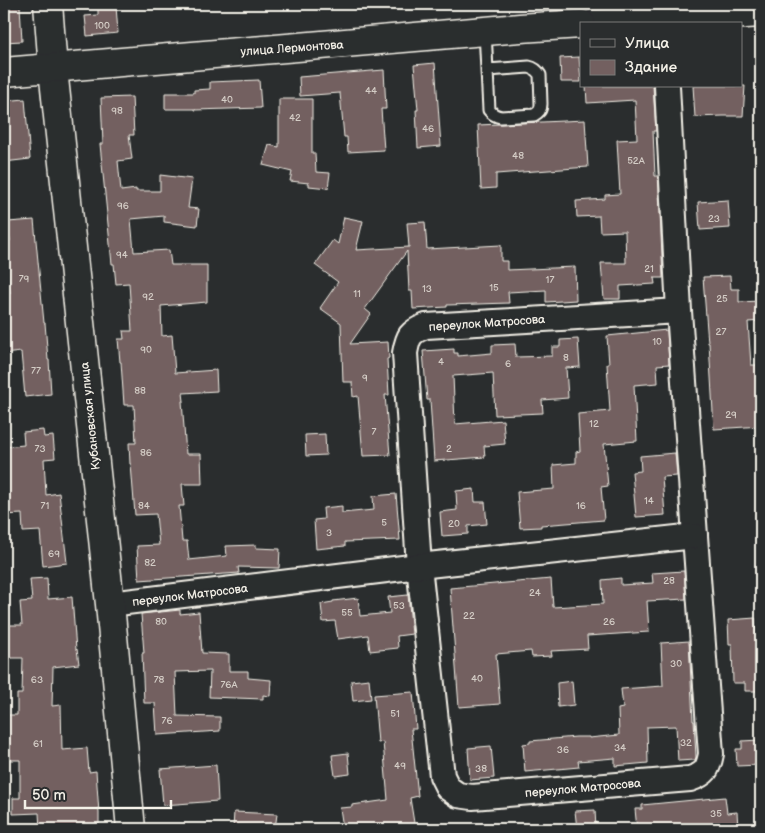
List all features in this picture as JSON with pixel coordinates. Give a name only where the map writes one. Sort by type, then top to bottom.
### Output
[{"type":"street","name":"Кубановская улица","points":[[48,4],[53,69],[110,604],[131,829]]},
{"type":"street","points":[[610,22],[663,16],[761,13]]},
{"type":"street","name":"улица Лермонтова","points":[[4,72],[580,24]]},
{"type":"street","name":"переулок Матросова","points":[[667,88],[679,311],[711,754],[709,766],[701,775],[690,779],[472,797],[458,794],[448,788],[442,776],[419,566],[405,353],[407,340],[414,330],[426,326],[679,311]]},
{"type":"street","name":"переулок Матросова","points":[[110,604],[419,566],[694,536]]},
{"type":"lane","points":[[485,31],[489,110],[496,116],[501,117],[534,115],[538,113],[541,109],[540,75],[534,68],[487,70]]},
{"type":"building","points":[[20,6],[22,41],[4,42],[4,7]]},
{"type":"building","points":[[116,6],[118,33],[87,36],[85,16],[98,15],[98,7]]},
{"type":"building","points":[[579,57],[580,82],[561,82],[560,58]]},
{"type":"building","points":[[435,63],[441,146],[418,148],[416,110],[418,110],[414,65]]},
{"type":"building","points":[[384,70],[386,109],[381,109],[384,150],[348,152],[347,137],[344,137],[340,93],[300,96],[299,77]]},
{"type":"building","points":[[259,80],[261,108],[165,109],[165,93],[194,93],[194,90],[210,89],[210,82]]},
{"type":"building","points":[[742,86],[745,86],[743,116],[695,117],[693,88],[742,88]]},
{"type":"building","points":[[586,88],[653,88],[656,131],[653,131],[655,176],[658,176],[663,278],[654,278],[655,284],[620,286],[620,299],[604,299],[601,263],[626,263],[625,231],[600,232],[599,216],[577,217],[576,201],[605,199],[605,195],[620,194],[617,140],[637,139],[635,100],[587,103]]},
{"type":"building","points":[[132,97],[134,135],[129,135],[132,159],[118,161],[121,191],[136,189],[136,191],[160,191],[160,175],[192,179],[188,208],[199,209],[197,226],[164,222],[164,216],[131,219],[134,252],[169,250],[171,265],[207,265],[207,302],[161,306],[162,336],[172,335],[175,373],[216,370],[217,391],[183,393],[186,454],[201,454],[202,484],[182,484],[184,506],[179,506],[182,541],[187,541],[189,560],[227,556],[226,546],[256,545],[256,548],[280,549],[279,568],[238,567],[239,573],[139,580],[137,546],[159,545],[156,514],[135,515],[129,443],[136,443],[134,405],[124,405],[118,339],[124,339],[123,331],[132,331],[129,283],[116,284],[114,264],[112,264],[100,144],[103,144],[101,98]]},
{"type":"building","points":[[25,99],[30,159],[4,162],[4,101]]},
{"type":"building","points":[[279,99],[312,99],[312,153],[315,153],[316,172],[330,173],[328,188],[290,181],[292,172],[263,165],[269,145],[279,147]]},
{"type":"building","points":[[585,120],[588,167],[496,174],[496,188],[481,189],[478,125]]},
{"type":"building","points":[[728,200],[730,228],[700,230],[698,202]]},
{"type":"building","points":[[344,217],[363,221],[356,250],[409,247],[407,223],[425,222],[427,249],[501,245],[501,261],[507,261],[507,270],[575,267],[576,300],[546,302],[546,290],[508,292],[509,303],[447,305],[447,307],[413,309],[412,291],[409,291],[407,251],[365,309],[371,314],[350,344],[388,342],[389,395],[385,395],[390,455],[363,456],[358,396],[353,397],[352,382],[343,382],[341,323],[320,308],[338,282],[315,265],[333,240],[338,244]]},
{"type":"building","points":[[34,220],[51,394],[25,397],[21,352],[4,354],[4,293],[10,293],[5,241],[10,241],[8,222]]},
{"type":"building","points":[[730,276],[731,289],[739,289],[739,302],[761,301],[761,321],[748,322],[751,365],[759,365],[761,426],[714,429],[703,277]]},
{"type":"building","points":[[667,330],[669,364],[657,365],[658,383],[634,385],[637,441],[604,444],[608,486],[601,487],[604,520],[520,528],[517,492],[554,489],[553,465],[576,463],[576,452],[580,451],[578,414],[610,411],[607,336]]},
{"type":"building","points":[[578,339],[580,367],[566,368],[568,398],[542,400],[543,413],[495,415],[493,373],[453,376],[455,424],[503,420],[505,444],[484,446],[485,457],[434,461],[430,400],[427,400],[423,351],[454,349],[454,353],[458,353],[458,356],[492,353],[492,345],[515,344],[516,357],[552,356],[552,347],[560,347],[560,340]]},
{"type":"building","points":[[43,430],[44,437],[53,436],[55,458],[44,459],[46,495],[59,493],[67,563],[43,566],[40,531],[23,532],[22,514],[5,515],[4,447],[24,445],[23,432]]},
{"type":"building","points":[[325,434],[326,455],[306,456],[305,435]]},
{"type":"building","points":[[675,453],[677,476],[662,477],[665,515],[636,517],[632,472],[641,471],[640,456]]},
{"type":"building","points":[[474,489],[475,502],[485,502],[487,524],[468,526],[468,534],[442,536],[440,512],[457,510],[456,491]]},
{"type":"building","points":[[396,494],[400,540],[345,542],[345,546],[316,549],[314,520],[324,519],[323,508],[342,506],[342,513],[374,510],[373,496]]},
{"type":"building","points":[[684,571],[686,599],[647,601],[649,632],[587,636],[588,649],[551,651],[552,656],[532,657],[531,651],[496,654],[500,704],[459,707],[450,588],[551,579],[553,607],[603,604],[602,580],[621,578],[621,585],[653,583],[652,573]]},
{"type":"building","points":[[47,578],[48,599],[72,597],[76,650],[79,664],[53,667],[52,706],[61,705],[62,750],[87,748],[89,772],[96,771],[99,829],[40,829],[39,813],[13,814],[13,798],[20,798],[20,760],[4,760],[4,715],[17,715],[17,694],[22,694],[23,658],[4,658],[4,625],[22,625],[20,602],[32,601],[30,579]]},
{"type":"building","points":[[408,595],[412,634],[397,636],[398,648],[370,651],[368,635],[338,639],[335,621],[323,622],[321,604],[358,598],[360,616],[390,613],[388,597]]},
{"type":"building","points":[[180,610],[180,614],[199,612],[202,653],[229,654],[229,671],[248,671],[248,678],[271,680],[270,696],[263,695],[263,699],[209,697],[210,671],[175,672],[177,716],[220,717],[220,731],[157,735],[155,703],[144,703],[142,653],[144,653],[141,614]]},
{"type":"building","points":[[755,618],[760,691],[745,691],[745,683],[733,683],[732,644],[729,644],[728,620]]},
{"type":"building","points":[[689,641],[695,760],[678,761],[676,726],[647,727],[648,763],[615,766],[615,758],[578,761],[579,767],[525,772],[523,744],[530,743],[530,741],[619,735],[618,709],[623,708],[621,689],[663,686],[661,643]]},
{"type":"building","points":[[369,679],[371,699],[353,701],[351,681]]},
{"type":"building","points":[[572,681],[574,705],[558,707],[557,683]]},
{"type":"building","points":[[413,692],[416,729],[411,729],[418,796],[410,798],[415,829],[352,829],[352,826],[343,828],[340,808],[388,800],[383,742],[378,743],[374,695]]},
{"type":"building","points":[[759,740],[759,765],[737,766],[736,749],[742,749],[742,741]]},
{"type":"building","points":[[491,746],[494,778],[470,780],[468,748]]},
{"type":"building","points":[[348,753],[350,774],[335,776],[332,755]]},
{"type":"building","points":[[216,765],[218,801],[163,805],[160,769]]},
{"type":"building","points":[[725,797],[727,813],[737,812],[738,828],[699,829],[699,826],[637,829],[635,809],[642,809],[642,805]]},
{"type":"building","points":[[595,810],[596,829],[577,829],[575,811]]},
{"type":"building","points":[[234,812],[277,814],[275,829],[233,829]]}]
